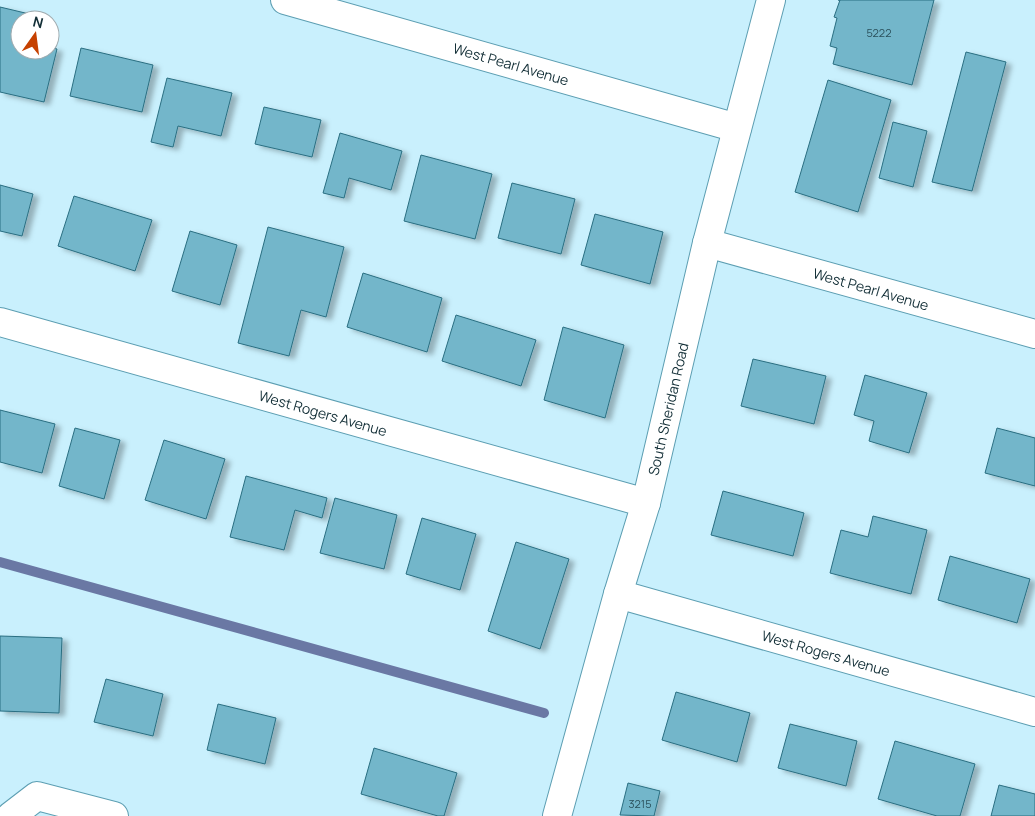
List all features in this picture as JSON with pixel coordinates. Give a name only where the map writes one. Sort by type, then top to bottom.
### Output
[{"type":"street","name":"West Pearl Avenue","points":[[285,0],[737,128]]},
{"type":"street","name":"South Sheridan Road","points":[[556,816],[618,594],[646,503],[707,243],[771,0]]},
{"type":"street","name":"West Pearl Avenue","points":[[707,243],[1035,334]]},
{"type":"street","name":"West Rogers Avenue","points":[[0,322],[646,503]]},
{"type":"street","name":"West Rogers Avenue","points":[[618,594],[1035,712]]},
{"type":"street","points":[[11,816],[37,796],[114,816]]},
{"type":"building","points":[[840,0],[934,0],[912,85],[833,64],[837,48],[830,46],[837,18],[834,17]]},
{"type":"building","points":[[0,7],[13,10],[10,10],[10,60],[54,60],[44,102],[0,92]]},
{"type":"building","points":[[81,48],[153,65],[142,112],[70,96]]},
{"type":"building","points":[[966,52],[1006,62],[972,191],[932,182]]},
{"type":"building","points":[[167,78],[232,93],[221,136],[178,126],[173,147],[151,142]]},
{"type":"building","points":[[828,80],[891,100],[858,212],[795,192]]},
{"type":"building","points":[[264,107],[321,120],[312,157],[255,144]]},
{"type":"building","points":[[893,122],[927,131],[913,187],[879,178]]},
{"type":"building","points":[[340,133],[402,151],[391,190],[349,178],[344,198],[323,193]]},
{"type":"building","points":[[421,155],[492,174],[475,239],[404,221]]},
{"type":"building","points":[[512,183],[575,199],[561,254],[498,238]]},
{"type":"building","points":[[0,185],[33,194],[22,236],[0,231]]},
{"type":"building","points":[[74,196],[152,220],[135,271],[58,246]]},
{"type":"building","points":[[595,214],[663,232],[650,284],[581,265]]},
{"type":"building","points":[[268,227],[344,247],[326,317],[301,310],[289,356],[238,343]]},
{"type":"building","points":[[190,231],[237,245],[220,305],[172,291]]},
{"type":"building","points":[[363,273],[442,298],[427,352],[347,327]]},
{"type":"building","points":[[456,315],[536,340],[521,386],[442,361]]},
{"type":"building","points":[[563,327],[624,345],[605,418],[544,400]]},
{"type":"building","points":[[753,359],[826,376],[814,424],[741,406]]},
{"type":"building","points":[[865,375],[927,393],[909,453],[869,441],[874,421],[854,415]]},
{"type":"building","points":[[0,410],[55,424],[42,473],[0,462]]},
{"type":"building","points":[[75,428],[120,440],[104,499],[59,486]]},
{"type":"building","points":[[997,428],[1035,438],[1035,486],[985,473]]},
{"type":"building","points":[[164,440],[225,459],[206,519],[145,500]]},
{"type":"building","points":[[246,476],[327,498],[322,518],[295,510],[284,550],[230,537]]},
{"type":"building","points":[[723,491],[804,513],[793,556],[711,535]]},
{"type":"building","points":[[335,498],[397,515],[384,569],[320,553]]},
{"type":"building","points":[[873,516],[927,530],[911,594],[830,573],[841,530],[868,537]]},
{"type":"building","points":[[422,518],[476,534],[460,590],[406,574]]},
{"type":"building","points":[[516,542],[569,559],[540,649],[488,631]]},
{"type":"building","points":[[950,556],[1030,579],[1017,623],[938,600]]},
{"type":"building","points":[[0,636],[62,638],[59,713],[0,711]]},
{"type":"building","points":[[106,679],[163,694],[153,736],[94,722]]},
{"type":"building","points":[[676,692],[750,713],[737,762],[662,740]]},
{"type":"building","points":[[218,704],[276,718],[265,764],[207,750]]},
{"type":"building","points":[[790,724],[857,741],[846,786],[778,768]]},
{"type":"building","points":[[895,741],[975,764],[960,816],[937,816],[878,799]]},
{"type":"building","points":[[374,748],[457,773],[444,816],[438,816],[361,794]]},
{"type":"building","points":[[628,783],[660,791],[654,816],[620,815]]},
{"type":"building","points":[[999,785],[1035,794],[1035,816],[991,816]]},
{"type":"waterway","points":[[0,562],[544,713]]}]
